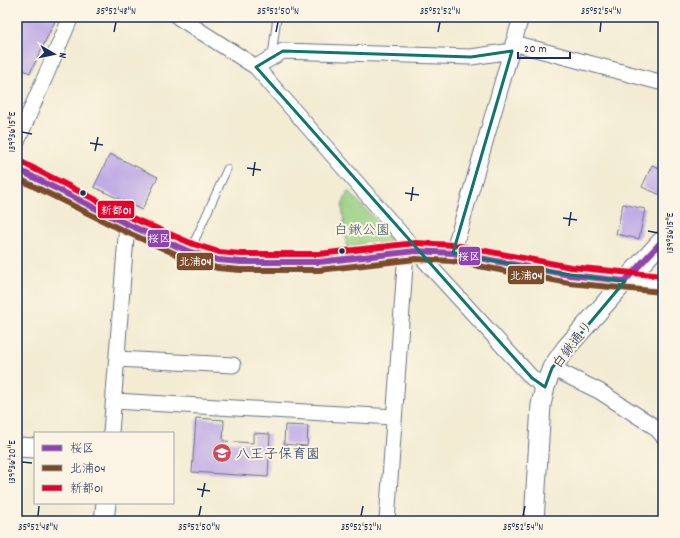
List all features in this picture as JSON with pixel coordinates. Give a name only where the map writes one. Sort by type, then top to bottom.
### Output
[{"type":"street","points":[[17,142],[71,17]]},
{"type":"street","points":[[178,17],[256,67],[411,252],[532,378],[545,387]]},
{"type":"street","points":[[453,253],[522,17]]},
{"type":"street","points":[[256,67],[283,51],[471,57],[512,47],[663,83]]},
{"type":"street","points":[[17,169],[127,224],[190,252],[218,260],[241,262],[318,262],[411,252],[453,253],[570,275],[663,284]]},
{"type":"street","points":[[111,432],[127,224]]},
{"type":"street","name":"白鍬通り","points":[[534,521],[541,405],[545,387],[552,368],[566,348],[663,240]]},
{"type":"street","points":[[387,521],[394,417],[411,252]]},
{"type":"street","points":[[117,359],[233,365]]},
{"type":"street","points":[[552,368],[599,391],[655,427],[663,436]]},
{"type":"street","points":[[114,401],[394,417]]},
{"type":"street","points":[[17,447],[34,448]]},
{"type":"street","points":[[104,521],[106,504]]},
{"type":"lane","points":[[272,58],[277,17]]},
{"type":"lane","points":[[190,252],[227,169]]},
{"type":"highlighted area","points":[[283,51],[471,57],[512,51],[453,253],[570,275],[625,281],[552,368],[545,387],[532,378],[256,67]]},
{"type":"green space","name":"白鍬公園","points":[[348,191],[397,242],[347,249],[342,206]]},
{"type":"building","points":[[17,17],[57,17],[30,73],[17,67]]},
{"type":"building","points":[[110,154],[158,177],[142,210],[94,187]]},
{"type":"building","points":[[652,165],[663,170],[663,196],[642,187]]},
{"type":"building","points":[[623,204],[645,209],[639,239],[616,234]]},
{"type":"building","points":[[196,418],[224,420],[223,441],[253,443],[253,433],[270,434],[268,477],[192,472]]},
{"type":"building","points":[[285,425],[308,426],[307,446],[284,444]]},
{"type":"transit line","name":"新都01","points":[[21,162],[130,217],[193,244],[219,252],[241,254],[319,254],[416,243],[454,245],[571,267],[663,276]]},
{"type":"transit line","name":"桜区","points":[[17,169],[127,224],[190,252],[218,260],[241,262],[319,262],[416,251],[453,253],[570,275],[625,281]]},
{"type":"transit line","name":"北浦04","points":[[17,178],[124,231],[187,259],[217,268],[241,270],[319,270],[416,259],[452,261],[569,283],[662,292]]},
{"type":"transit line","name":"桜区","points":[[625,281],[663,240]]},
{"type":"place","name":"八王子保育園","points":[[222,453]]}]
